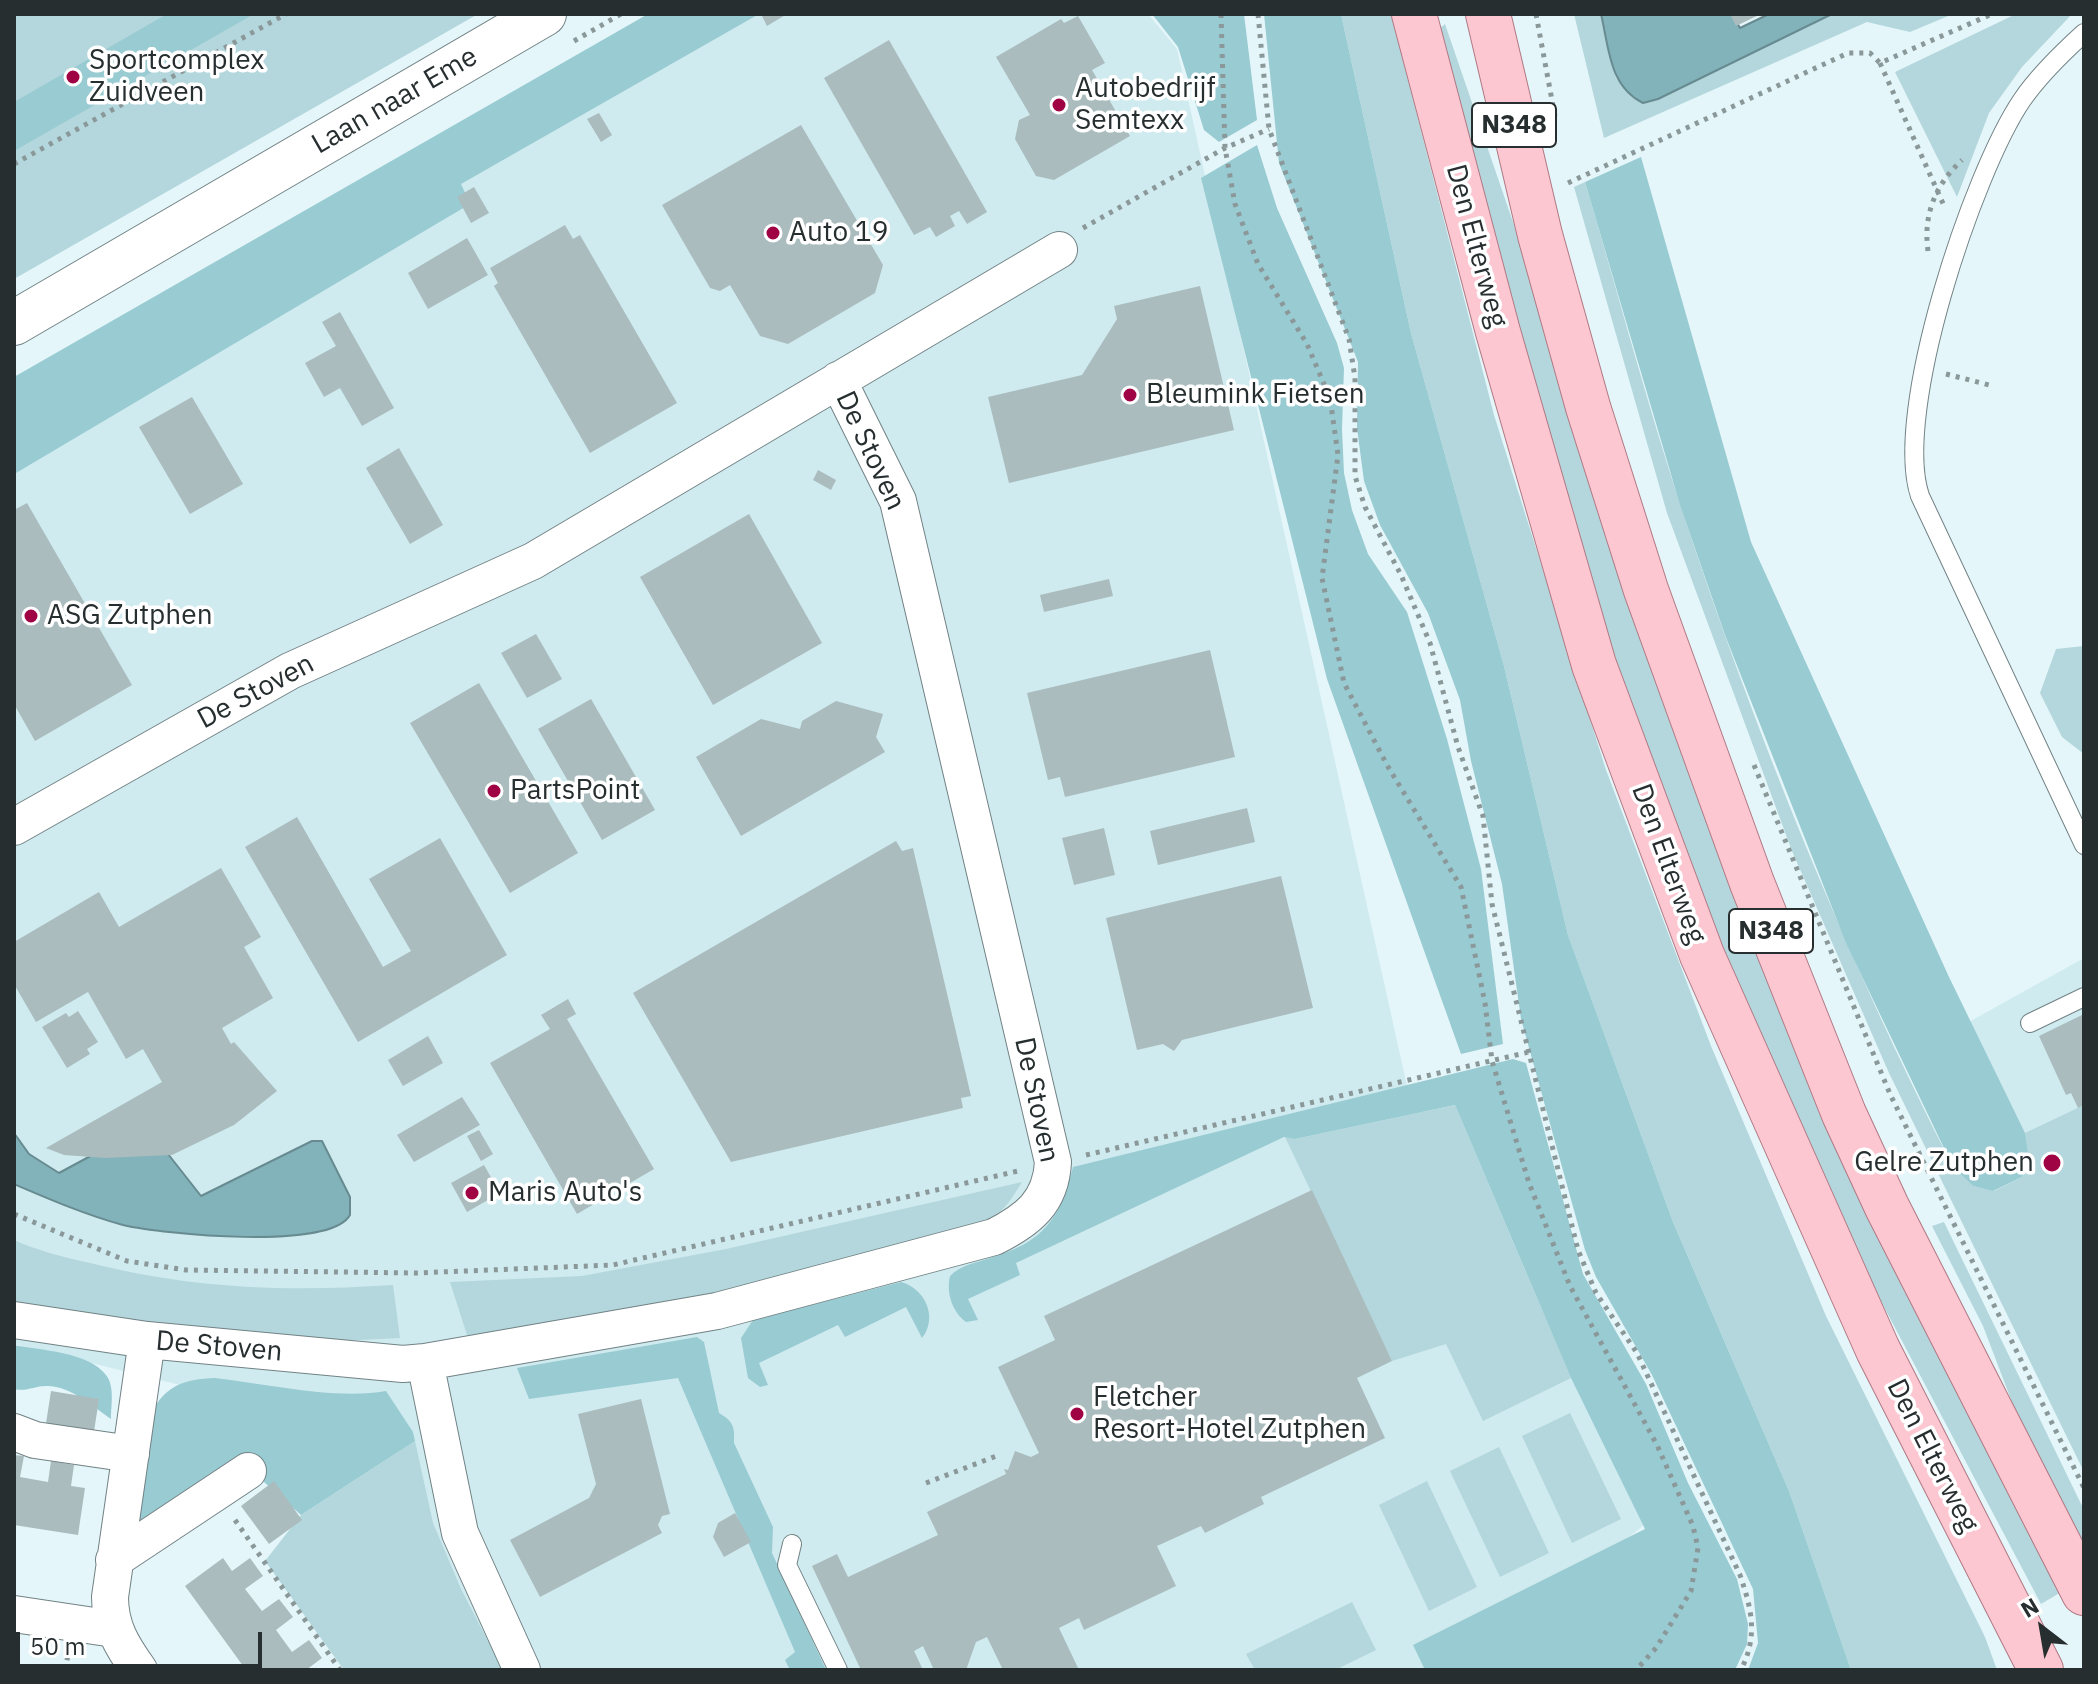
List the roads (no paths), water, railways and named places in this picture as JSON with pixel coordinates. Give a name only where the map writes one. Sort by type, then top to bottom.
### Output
[{"type":"main road","name":"Den Elterweg","points":[[1414,14],[1498,332],[1594,665],[1702,955],[1878,1350],[2041,1670]]},
{"type":"main road","name":"N348","points":[[1488,14],[1540,235],[1588,407],[1646,590],[1752,883],[1844,1114],[1887,1207],[2084,1593]]},
{"type":"main road","name":"N348","points":[[1702,955],[1755,1123],[1829,1305],[2011,1670]]},
{"type":"street","name":"Laan naar Eme","points":[[245,188],[508,14]]},
{"type":"street","name":"Laan naar Eme","points":[[14,323],[544,14]]},
{"type":"street","name":"De Stoven","points":[[14,827],[290,671],[533,561],[1059,250]]},
{"type":"street","name":"De Stoven","points":[[14,1320],[147,1340],[403,1364],[425,1362],[717,1311],[994,1237],[1019,1225],[1038,1208],[1052,1182],[1053,1162],[898,501],[838,380]]},
{"type":"street","points":[[139,1670],[114,1629],[110,1597],[147,1340]]},
{"type":"street","points":[[425,1362],[460,1533],[522,1670]]},
{"type":"street","points":[[14,1432],[35,1440],[131,1454]]},
{"type":"street","points":[[114,1560],[248,1471]]},
{"type":"street","points":[[14,1614],[114,1629]]},
{"type":"lane","points":[[2084,33],[2022,100],[1969,208],[1942,292],[1916,430],[1918,488],[2084,845]]},
{"type":"lane","points":[[2030,1023],[2084,997]]},
{"type":"lane","points":[[792,1544],[787,1565],[838,1670]]},
{"type":"place","name":"Sportcomplex Zuidveen","points":[[73,77]]},
{"type":"place","name":"Autobedrijf Semtexx","points":[[1059,105]]},
{"type":"place","name":"Auto 19","points":[[773,233]]},
{"type":"place","name":"Bleumink Fietsen","points":[[1130,395]]},
{"type":"place","name":"ASG Zutphen","points":[[31,616]]},
{"type":"place","name":"PartsPoint","points":[[494,791]]},
{"type":"place","name":"Gelre Zutphen","points":[[2052,1163]]},
{"type":"place","name":"Maris Auto's","points":[[472,1193]]},
{"type":"place","name":"Fletcher Resort-Hotel Zutphen","points":[[1077,1414]]}]
